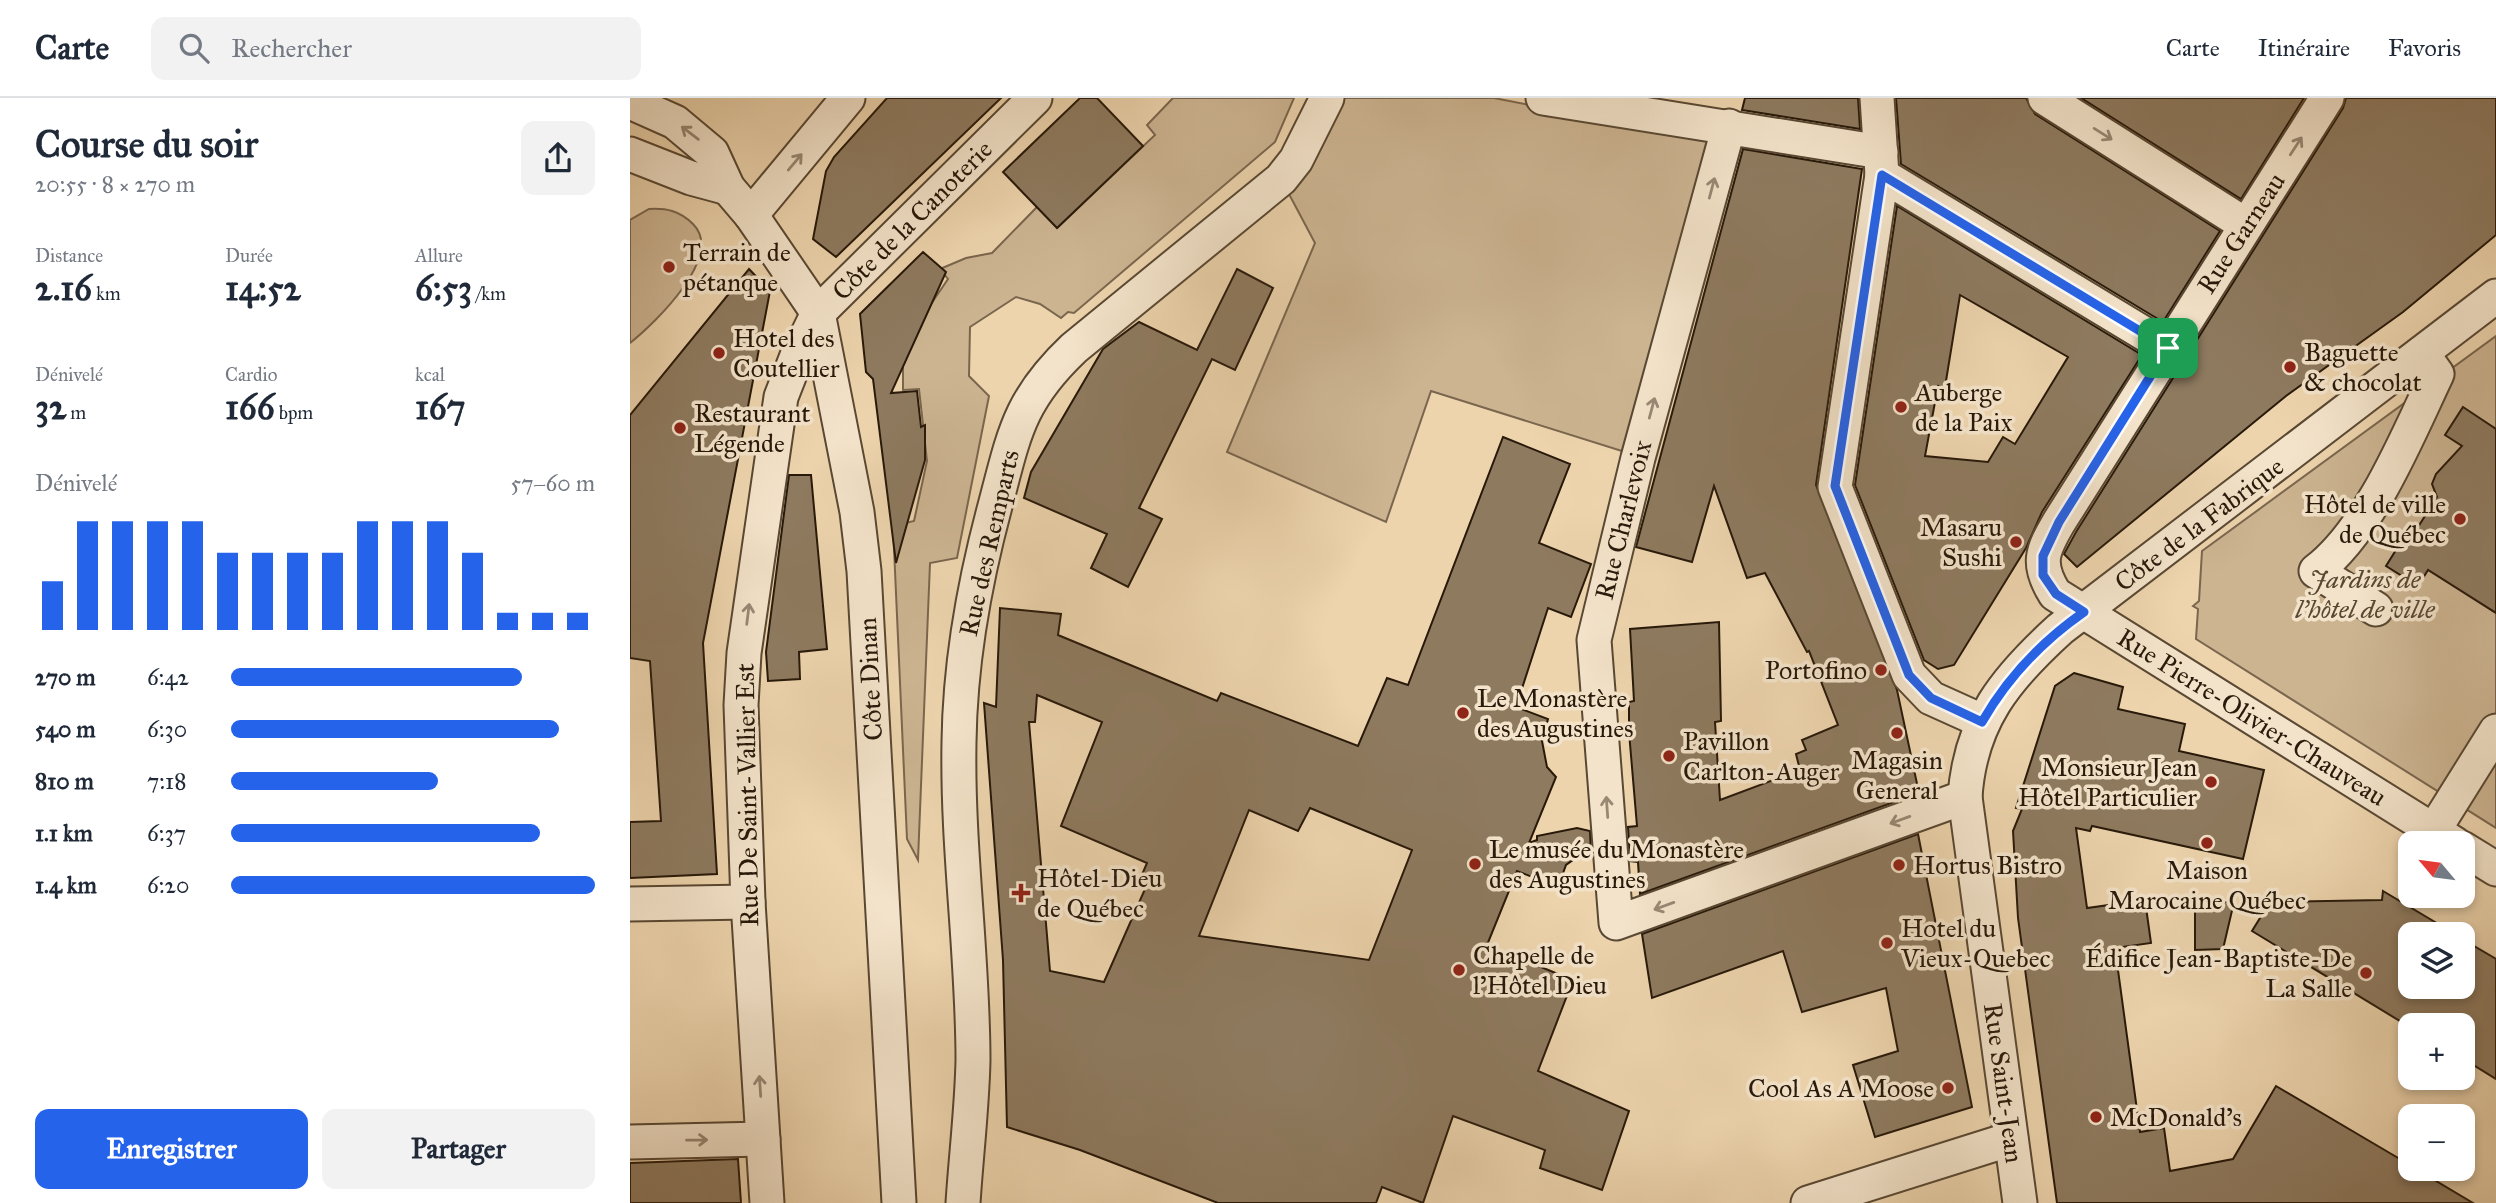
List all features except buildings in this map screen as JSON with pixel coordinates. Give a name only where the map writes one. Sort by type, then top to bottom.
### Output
[{"type":"street","points":[[751,215],[848,98]]},
{"type":"street","name":"Côte de la Canoterie","points":[[818,313],[1035,98]]},
{"type":"street","name":"Rue des Remparts","points":[[962,1203],[973,1059],[959,796],[961,685],[977,572],[1019,421],[1031,396],[1074,348],[1281,179],[1296,160],[1327,98]]},
{"type":"street","points":[[1543,98],[1729,126],[1882,164],[2168,348]]},
{"type":"street","points":[[1877,98],[1882,164],[1835,486],[1909,675],[1931,698],[1982,722]]},
{"type":"street","points":[[2045,98],[2246,225]]},
{"type":"street","name":"Rue Garneau","points":[[2084,612],[2056,594],[2043,575],[2043,556],[2059,522],[2328,98]]},
{"type":"street","name":"Côte Dinan","points":[[630,102],[675,122],[712,153],[728,188],[751,215],[818,313],[857,512],[864,571],[899,1203]]},
{"type":"street","name":"Rue Charlevoix","points":[[1729,126],[1638,458],[1594,640],[1616,923],[1965,797]]},
{"type":"street","points":[[630,154],[691,178],[728,188]]},
{"type":"street","name":"Côte de la Fabrique","points":[[1965,797],[1967,770],[1982,722],[2012,676],[2060,629],[2496,296]]},
{"type":"street","name":"Rue De Saint-Vallier Est","points":[[767,1203],[748,902],[741,705],[750,603],[781,397],[818,313]]},
{"type":"street","points":[[2376,609],[2316,571],[2337,556],[2393,466],[2437,374],[2422,353]]},
{"type":"street","name":"Rue Pierre-Olivier-Chauveau","points":[[2084,612],[2434,831]]},
{"type":"street","points":[[2447,831],[2496,731]]},
{"type":"street","name":"Rue Saint-Jean","points":[[1965,797],[2020,1203]]},
{"type":"street","points":[[2475,856],[2496,869]]},
{"type":"street","points":[[630,904],[748,902]]},
{"type":"street","points":[[630,1142],[763,1139]]},
{"type":"street","points":[[1808,1203],[2011,1139]]},
{"type":"green space","points":[[1173,98],[1294,98],[1275,142],[1074,313],[1068,312],[1061,318],[1040,304],[1016,297],[970,327],[969,376],[989,396],[957,558],[930,563],[918,860],[907,839],[893,526],[914,521],[927,461],[919,389],[903,390],[903,345],[948,279],[940,269],[966,258],[992,253],[1037,207],[1058,227],[1155,135],[1147,125]]},
{"type":"green space","points":[[1327,98],[1494,98],[1717,142],[1625,452],[1431,391],[1386,522],[1227,452],[1315,243],[1281,179]]},
{"type":"green space","points":[[649,209],[673,211],[693,224],[701,237],[700,253],[683,288],[630,343],[630,220]]},
{"type":"green space","name":"Jardins de l'hôtel de ville","points":[[2496,336],[2496,828],[2196,639],[2198,609],[2193,606],[2199,601],[2202,551]]},
{"type":"place","name":"Terrain de pétanque","points":[[669,267]]},
{"type":"place","name":"Hotel des Coutellier","points":[[719,353]]},
{"type":"place","name":"Baguette & chocolat","points":[[2290,367]]},
{"type":"place","name":"Auberge de la Paix","points":[[1901,407]]},
{"type":"place","name":"Restaurant Légende","points":[[680,428]]},
{"type":"place","name":"Hôtel de ville de Québec","points":[[2460,519]]},
{"type":"place","name":"Masaru Sushi","points":[[2016,542]]},
{"type":"place","name":"Portofino","points":[[1881,670]]},
{"type":"place","name":"Le Monastère des Augustines","points":[[1463,713]]},
{"type":"place","name":"Magasin General","points":[[1897,733]]},
{"type":"place","name":"Pavillon Carlton-Auger","points":[[1669,756]]},
{"type":"place","name":"Monsieur Jean Hôtel Particulier","points":[[2211,782]]},
{"type":"place","name":"Maison Marocaine Québec","points":[[2207,843]]},
{"type":"place","name":"Le musée du Monastère des Augustines","points":[[1475,864]]},
{"type":"place","name":"Hortus Bistro","points":[[1899,865]]},
{"type":"place","name":"Hôtel-Dieu de Québec","points":[[1021,893]]},
{"type":"place","name":"Hotel du Vieux-Quebec","points":[[1887,943]]},
{"type":"place","name":"Chapelle de l'Hôtel Dieu","points":[[1459,970]]},
{"type":"place","name":"Édifice Jean-Baptiste-De La Salle","points":[[2366,973]]},
{"type":"place","name":"Cool As A Moose","points":[[1948,1088]]},
{"type":"place","name":"McDonald's","points":[[2096,1117]]},
{"type":"route","points":[[1882,175],[2168,348],[2059,522],[2043,556],[2043,575],[2056,594],[2084,612],[2060,629],[2012,676],[1982,722],[1931,698],[1909,675],[1835,486],[1882,175]]}]
